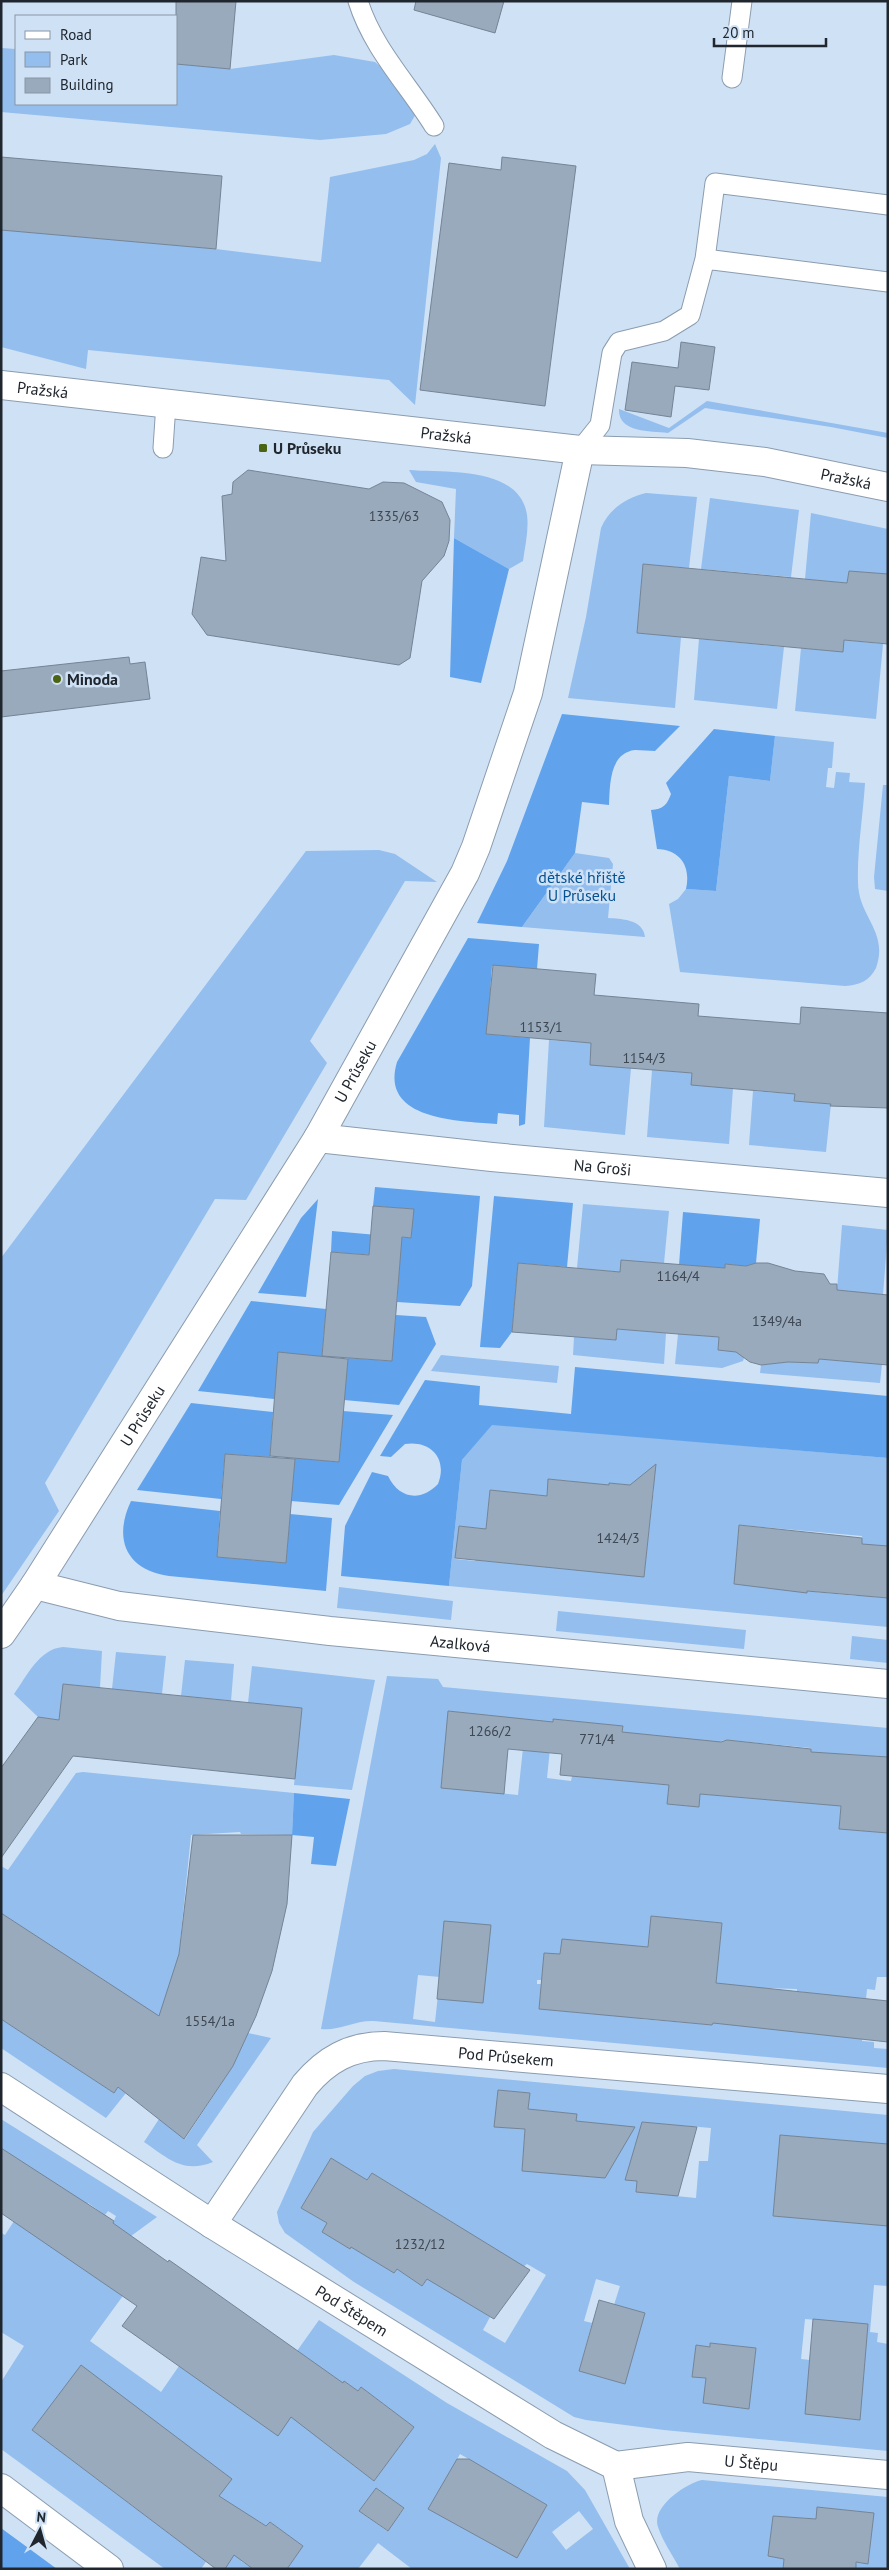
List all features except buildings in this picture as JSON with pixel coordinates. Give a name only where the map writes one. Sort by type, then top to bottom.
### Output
[{"type":"street","name":"Pražská","points":[[1,385],[580,450],[687,453],[765,462],[888,487]]},
{"type":"street","name":"U Průseku","points":[[1,1634],[35,1585],[318,1138],[465,873],[476,847],[528,693],[580,450]]},
{"type":"street","name":"Na Groši","points":[[318,1138],[482,1156],[888,1193]]},
{"type":"street","name":"Azalková","points":[[35,1585],[119,1606],[330,1631],[888,1684]]},
{"type":"street","name":"Pod Průsekem","points":[[212,2224],[305,2084],[316,2072],[345,2053],[358,2048],[384,2046],[888,2088]]},
{"type":"street","name":"Pod Štěpem","points":[[1,2087],[212,2224],[544,2430],[616,2466]]},
{"type":"street","name":"U Štěpu","points":[[616,2466],[688,2458],[888,2475]]},
{"type":"street","points":[[616,2466],[624,2507],[652,2569]]},
{"type":"street","points":[[1,2488],[109,2569]]},
{"type":"lane","points":[[358,1],[363,18],[378,48],[416,96],[434,126]]},
{"type":"lane","points":[[732,78],[742,1]]},
{"type":"lane","points":[[580,450],[600,426],[612,353],[619,342],[664,330],[690,315],[704,259],[714,183],[888,205]]},
{"type":"lane","points":[[704,259],[888,282]]},
{"type":"lane","points":[[164,448],[166,404]]},
{"type":"green space","points":[[1,48],[15,49],[15,105],[178,105],[178,64],[230,69],[334,55],[375,62],[389,74],[417,112],[410,124],[386,134],[320,140],[1,112]]},
{"type":"green space","points":[[435,144],[441,158],[415,405],[389,380],[88,350],[86,369],[1,347],[1,230],[216,249],[321,262],[330,177],[414,160],[427,154]]},
{"type":"green space","points":[[707,401],[888,433],[888,438],[831,427],[705,408],[668,433],[629,427],[620,417],[619,409],[669,428]]},
{"type":"green space","points":[[409,470],[480,475],[497,480],[511,488],[521,499],[527,515],[523,561],[509,569],[454,538],[456,489],[416,482]]},
{"type":"green space","points":[[646,493],[697,497],[689,568],[643,564],[637,633],[681,637],[675,708],[568,698],[586,617],[601,528],[604,521],[619,505]]},
{"type":"green space","points":[[710,498],[799,510],[791,577],[701,569]]},
{"type":"green space","points":[[811,513],[888,529],[888,574],[849,571],[847,583],[805,579]]},
{"type":"green space","points":[[699,639],[784,647],[777,709],[694,700]]},
{"type":"green space","points":[[844,640],[883,644],[876,719],[795,711],[801,648],[843,652]]},
{"type":"green space","points":[[775,736],[834,742],[832,768],[828,768],[826,787],[834,788],[836,772],[850,773],[849,782],[865,783],[859,845],[858,882],[859,894],[879,944],[879,955],[873,972],[867,979],[855,985],[845,986],[680,972],[669,904],[678,899],[686,889],[716,891],[729,776],[770,781]]},
{"type":"green space","points":[[883,785],[888,785],[888,891],[875,889],[874,877]]},
{"type":"green space","points":[[379,850],[395,854],[437,882],[405,881],[310,1041],[327,1063],[246,1200],[215,1199],[45,1483],[59,1511],[1,1596],[1,1258],[306,851]]},
{"type":"green space","name":"dětské hřiště U Průseku","points":[[575,853],[609,858],[613,864],[608,918],[636,923],[643,931],[645,937],[522,927]]},
{"type":"green space","points":[[549,1040],[591,1043],[590,1064],[631,1068],[625,1135],[544,1127]]},
{"type":"green space","points":[[652,1070],[692,1073],[692,1085],[733,1088],[729,1144],[647,1137]]},
{"type":"green space","points":[[753,1091],[795,1094],[794,1101],[831,1104],[826,1152],[749,1145]]},
{"type":"green space","points":[[583,1204],[669,1211],[664,1263],[621,1260],[620,1272],[577,1268]]},
{"type":"green space","points":[[842,1225],[888,1230],[883,1295],[837,1290]]},
{"type":"green space","points":[[617,1329],[666,1333],[664,1364],[573,1355],[574,1337],[616,1340]]},
{"type":"green space","points":[[678,1334],[719,1337],[718,1350],[739,1352],[744,1358],[743,1361],[722,1368],[675,1364]]},
{"type":"green space","points":[[441,1355],[559,1366],[557,1383],[431,1371]]},
{"type":"green space","points":[[819,1355],[830,1360],[882,1364],[880,1383],[760,1373],[761,1365],[788,1362],[818,1363]]},
{"type":"green space","points":[[492,1424],[888,1458],[888,1546],[874,1580],[873,1597],[888,1598],[888,1627],[449,1586],[462,1460]],"holes":[[[549,1479],[571,1481],[561,1568],[483,1561],[490,1490],[547,1496]],[[649,1481],[654,1487],[644,1576],[600,1572],[609,1483],[630,1485]],[[739,1525],[862,1536],[857,1596],[734,1584]],[[459,1526],[478,1528],[475,1561],[455,1559]]]},
{"type":"green space","points":[[339,1587],[453,1601],[451,1620],[337,1608]]},
{"type":"green space","points":[[558,1611],[746,1630],[744,1649],[556,1631]]},
{"type":"green space","points":[[852,1636],[888,1640],[888,1663],[850,1659]]},
{"type":"green space","points":[[63,1647],[102,1651],[100,1688],[63,1684],[59,1720],[38,1717],[14,1694],[40,1658],[55,1649]]},
{"type":"green space","points":[[116,1652],[166,1656],[162,1694],[112,1689]]},
{"type":"green space","points":[[185,1660],[234,1664],[231,1701],[181,1696]]},
{"type":"green space","points":[[252,1666],[375,1680],[352,1790],[294,1785],[302,1708],[248,1703]]},
{"type":"green space","points":[[387,1676],[438,1679],[443,1687],[888,1728],[888,1757],[845,1754],[839,1829],[888,1833],[888,1977],[877,1977],[875,1990],[867,1989],[862,2041],[874,2042],[874,2048],[888,2049],[888,2068],[374,2021],[321,2029]],"holes":[[[449,1711],[526,1720],[518,1795],[441,1787]],[[553,1719],[623,1726],[617,1780],[572,1776],[571,1781],[547,1778]],[[721,1741],[811,1748],[806,1803],[700,1794],[699,1807],[667,1804]],[[651,1916],[722,1923],[712,2025],[641,2019]],[[562,1939],[601,1943],[593,2014],[539,2009],[541,1984],[537,1984],[537,1980],[542,1980],[544,1953],[560,1955]],[[418,1975],[440,1977],[435,2022],[413,2019]],[[766,1988],[797,1989],[797,1991],[819,1994],[816,2034]]]},
{"type":"green space","points":[[83,1772],[294,1793],[292,1835],[241,1834],[240,1832],[191,1835],[177,1973],[162,2019],[1,1913],[1,1866],[8,1870],[76,1773]]},
{"type":"green space","points":[[1,2019],[114,2093],[118,2087],[126,2093],[106,2118],[1,2048]]},
{"type":"green space","points":[[248,2033],[271,2038],[197,2145],[213,2162],[193,2166],[176,2163],[144,2142],[159,2119],[185,2139],[233,2066]]},
{"type":"green space","points":[[394,2069],[888,2115],[888,2144],[781,2135],[773,2216],[888,2226],[888,2286],[874,2285],[870,2332],[878,2333],[877,2342],[888,2344],[888,2451],[664,2430],[574,2417],[354,2282],[285,2233],[279,2223],[277,2212],[313,2132],[353,2086],[365,2076],[378,2071]],"holes":[[[498,2090],[530,2093],[528,2109],[577,2114],[576,2121],[595,2123],[590,2176],[522,2171],[525,2129],[495,2126]],[[642,2122],[711,2128],[708,2161],[699,2161],[696,2198],[636,2192]],[[331,2158],[367,2180],[372,2173],[400,2190],[392,2205],[369,2217],[350,2249],[322,2232],[327,2223],[301,2208]],[[421,2203],[460,2227],[422,2286],[397,2269],[394,2273],[378,2263]],[[527,2264],[546,2275],[505,2343],[483,2330],[490,2317],[470,2304]],[[596,2279],[620,2286],[614,2305],[625,2384],[579,2371],[592,2323],[584,2321]],[[805,2319],[854,2323],[852,2359],[865,2360],[859,2420],[830,2417],[810,2360],[801,2359]],[[710,2343],[756,2348],[749,2409],[704,2403],[706,2378],[692,2377],[696,2345],[710,2347]]]},
{"type":"green space","points":[[1,2119],[157,2217],[131,2236],[113,2223],[116,2216],[108,2211],[105,2215],[88,2203],[79,2216],[125,2293],[90,2341],[161,2392],[179,2366],[297,2351],[319,2320],[447,2403],[567,2471],[585,2490],[630,2569],[412,2569],[378,2543],[358,2569],[287,2569],[303,2546],[270,2522],[266,2526],[257,2520],[252,2546],[241,2561],[253,2569],[225,2569],[214,2550],[201,2569],[165,2569],[1,2449],[1,2382],[24,2346],[1,2332],[1,2233],[5,2235],[43,2176],[1,2148]],"holes":[[[81,2366],[231,2479],[183,2544],[32,2430]],[[344,2381],[358,2391],[361,2387],[414,2427],[374,2481],[321,2440],[314,2420]],[[460,2454],[547,2505],[517,2558],[429,2509]],[[376,2488],[404,2509],[387,2531],[359,2511]],[[579,2511],[593,2529],[566,2550],[552,2532]]]},
{"type":"green space","points":[[702,2480],[888,2497],[888,2569],[856,2569],[856,2562],[868,2563],[873,2513],[818,2507],[816,2519],[773,2516],[768,2556],[784,2559],[783,2569],[680,2569],[663,2538],[657,2519],[664,2504],[679,2491]]},
{"type":"shaded area","points":[[454,538],[509,569],[481,683],[450,677]]},
{"type":"shaded area","points":[[562,714],[680,726],[655,751],[635,750],[626,752],[620,757],[613,771],[609,805],[582,802],[575,853],[522,927],[477,923],[507,861]]},
{"type":"shaded area","points":[[714,729],[775,736],[770,781],[729,776],[716,891],[686,889],[687,874],[682,861],[672,853],[657,849],[651,810],[659,809],[666,804],[671,794],[666,783]]},
{"type":"shaded area","points":[[468,938],[539,944],[537,969],[492,966],[487,1034],[530,1038],[525,1124],[519,1126],[519,1115],[498,1113],[497,1124],[445,1119],[427,1114],[411,1107],[400,1096],[395,1081],[397,1062]]},
{"type":"shaded area","points":[[375,1187],[480,1196],[472,1286],[460,1306],[397,1302],[400,1257],[331,1252],[332,1231],[411,1238],[413,1209],[373,1206]]},
{"type":"shaded area","points":[[494,1196],[573,1203],[567,1267],[518,1263],[512,1332],[500,1348],[480,1347]]},
{"type":"shaded area","points":[[318,1199],[306,1297],[258,1293],[301,1218]]},
{"type":"shaded area","points":[[683,1212],[760,1219],[756,1263],[746,1266],[725,1264],[725,1268],[679,1265]]},
{"type":"shaded area","points":[[251,1301],[326,1309],[322,1356],[274,1399],[198,1391]]},
{"type":"shaded area","points":[[396,1315],[426,1317],[436,1344],[399,1405],[344,1400],[348,1358],[391,1361]]},
{"type":"shaded area","points":[[575,1367],[888,1396],[888,1458],[492,1425],[462,1460],[449,1586],[341,1576],[345,1526],[372,1472],[388,1476],[398,1489],[411,1495],[425,1494],[438,1484],[441,1467],[439,1459],[430,1448],[423,1445],[405,1444],[391,1457],[380,1456],[425,1380],[480,1386],[479,1405],[571,1414]]},
{"type":"shaded area","points":[[191,1403],[273,1412],[270,1457],[225,1454],[221,1499],[137,1490]]},
{"type":"shaded area","points":[[343,1411],[393,1415],[339,1505],[291,1501],[295,1458],[339,1462]]},
{"type":"shaded area","points":[[131,1501],[220,1511],[217,1557],[286,1563],[290,1514],[332,1518],[326,1591],[154,1573],[133,1560],[127,1550],[123,1528]]},
{"type":"shaded area","points":[[294,1793],[350,1799],[336,1866],[311,1864],[314,1837],[292,1835]]},
{"type":"shaded area","points":[[1,2528],[57,2569],[1,2569]]},
{"type":"place","name":"U Průseku","points":[[263,448]]},
{"type":"place","name":"Minoda","points":[[57,679]]}]
